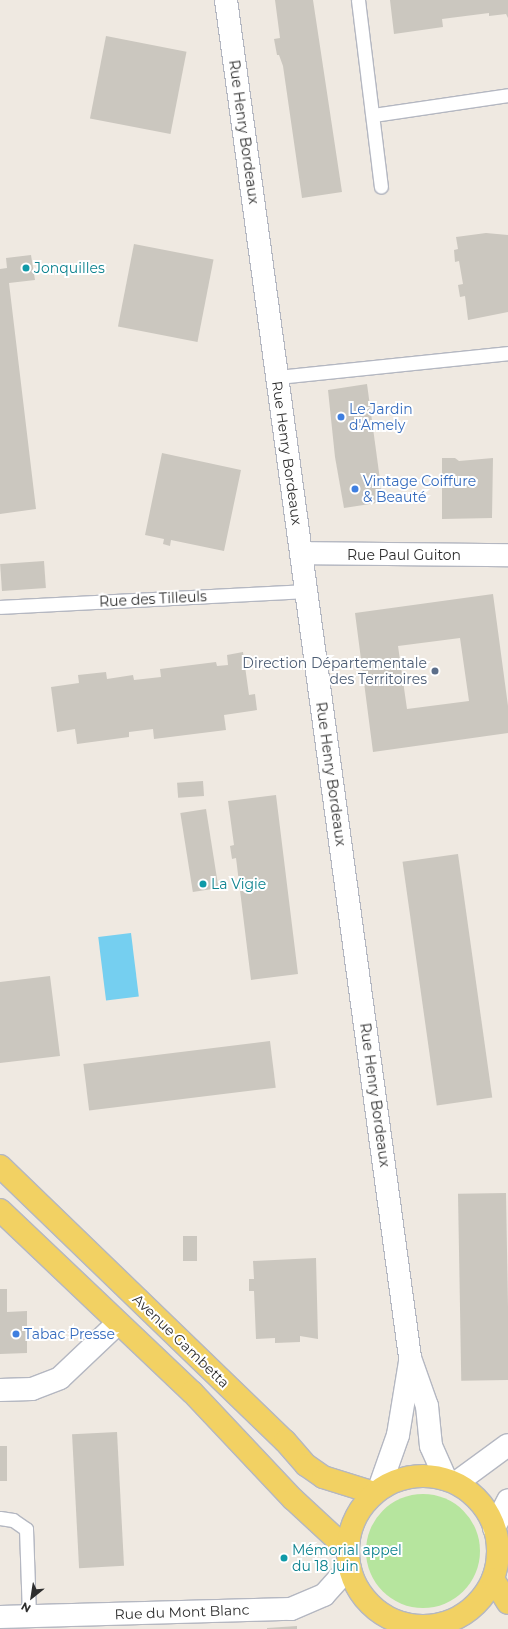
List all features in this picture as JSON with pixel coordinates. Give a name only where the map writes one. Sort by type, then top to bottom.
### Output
[{"type":"main road","name":"Avenue Gambetta","points":[[0,1166],[285,1441],[306,1465],[322,1477],[377,1491]]},
{"type":"main road","name":"Avenue Gambetta","points":[[0,1210],[192,1392],[348,1558]]},
{"type":"main road","points":[[376,1610],[402,1623],[416,1626],[454,1625],[474,1607],[493,1578],[498,1558],[494,1528],[483,1506],[451,1481],[411,1476],[377,1491],[353,1522],[348,1558],[355,1583],[376,1610],[385,1629]]},
{"type":"main road","points":[[493,1578],[508,1603]]},
{"type":"street","name":"Rue Henry Bordeaux","points":[[226,0],[410,1358],[427,1406],[431,1446],[451,1481]]},
{"type":"street","name":"Rue Paul Guiton","points":[[301,554],[508,555]]},
{"type":"street","points":[[0,1390],[32,1389],[60,1378],[118,1323]]},
{"type":"street","name":"Rue Henry Bordeaux","points":[[377,1491],[398,1435],[410,1358]]},
{"type":"street","points":[[451,1481],[508,1445]]},
{"type":"street","points":[[494,1528],[508,1500]]},
{"type":"street","name":"Rue du Mont Blanc","points":[[0,1617],[291,1609],[324,1595],[348,1558]]},
{"type":"lane","points":[[358,0],[381,187]]},
{"type":"lane","points":[[372,114],[508,96]]},
{"type":"lane","points":[[277,377],[508,353]]},
{"type":"lane","name":"Rue des Tilleuls","points":[[0,607],[306,591]]},
{"type":"lane","points":[[0,1518],[13,1520],[26,1529],[29,1616]]},
{"type":"green space","points":[[423,1494],[445,1498],[464,1510],[476,1529],[480,1551],[476,1573],[464,1592],[445,1604],[423,1608],[401,1604],[382,1592],[370,1573],[366,1551],[370,1529],[382,1510],[401,1498]]},
{"type":"water","points":[[131,933],[139,997],[106,1001],[98,937]]},
{"type":"building","points":[[275,0],[313,0],[342,192],[302,198],[283,66],[279,55],[277,55],[274,39],[280,38]]},
{"type":"building","points":[[390,0],[508,0],[508,18],[506,14],[489,16],[489,13],[442,19],[443,27],[394,34]]},
{"type":"building","points":[[106,36],[186,52],[170,134],[90,118]]},
{"type":"building","points":[[486,233],[508,235],[508,312],[468,320],[465,296],[460,297],[458,285],[463,284],[459,261],[455,262],[454,250],[458,249],[456,237]]},
{"type":"building","points":[[134,244],[214,259],[197,342],[118,326]]},
{"type":"building","points":[[31,255],[35,280],[9,283],[36,509],[0,514],[0,269],[7,268],[6,258]]},
{"type":"building","points":[[367,384],[383,502],[344,508],[335,457],[328,390]]},
{"type":"building","points":[[162,453],[241,470],[224,551],[171,540],[170,546],[163,544],[164,539],[145,535]]},
{"type":"building","points":[[442,458],[455,458],[459,461],[493,458],[492,518],[442,519]]},
{"type":"building","points":[[44,561],[46,588],[2,591],[0,564]]},
{"type":"building","points":[[493,594],[508,706],[508,733],[373,752],[355,613]],"holes":[[[460,638],[469,701],[407,709],[398,646]]]},
{"type":"building","points":[[243,652],[249,695],[255,694],[257,710],[224,715],[226,730],[154,739],[153,729],[129,732],[129,737],[77,744],[75,729],[57,732],[51,687],[79,683],[78,675],[106,672],[107,679],[133,675],[134,680],[161,677],[160,669],[216,662],[217,666],[228,665],[227,655]]},
{"type":"building","points":[[203,781],[204,796],[178,798],[177,783]]},
{"type":"building","points":[[276,795],[298,974],[251,980],[236,858],[232,859],[230,846],[234,845],[228,801]]},
{"type":"building","points":[[206,809],[219,888],[193,892],[180,813]]},
{"type":"building","points":[[458,854],[492,1098],[437,1105],[403,862]]},
{"type":"building","points":[[50,976],[60,1056],[0,1063],[0,982]]},
{"type":"building","points":[[270,1041],[276,1088],[89,1111],[83,1064]]},
{"type":"building","points":[[506,1193],[508,1380],[461,1381],[458,1194]]},
{"type":"building","points":[[183,1236],[197,1236],[197,1261],[183,1261]]},
{"type":"building","points":[[316,1258],[318,1339],[300,1336],[300,1342],[275,1343],[275,1338],[256,1339],[254,1291],[249,1291],[249,1279],[254,1279],[253,1261]]},
{"type":"building","points":[[0,1289],[7,1289],[7,1312],[27,1311],[27,1353],[0,1354]]},
{"type":"building","points":[[117,1432],[124,1566],[79,1568],[72,1434]]},
{"type":"building","points":[[0,1446],[7,1446],[7,1481],[0,1481]]},
{"type":"building","points":[[297,1626],[297,1629],[267,1629],[267,1628]]},
{"type":"place","name":"Jonquilles","points":[[26,268]]},
{"type":"place","name":"Le Jardin d'Amely","points":[[341,417]]},
{"type":"place","name":"Vintage Coiffure & Beauté","points":[[355,489]]},
{"type":"place","name":"Direction Départementale des Territoires","points":[[435,671]]},
{"type":"place","name":"La Vigie","points":[[203,884]]},
{"type":"place","name":"Tabac Presse","points":[[16,1334]]},
{"type":"place","name":"Mémorial appel du 18 juin","points":[[284,1558]]}]
